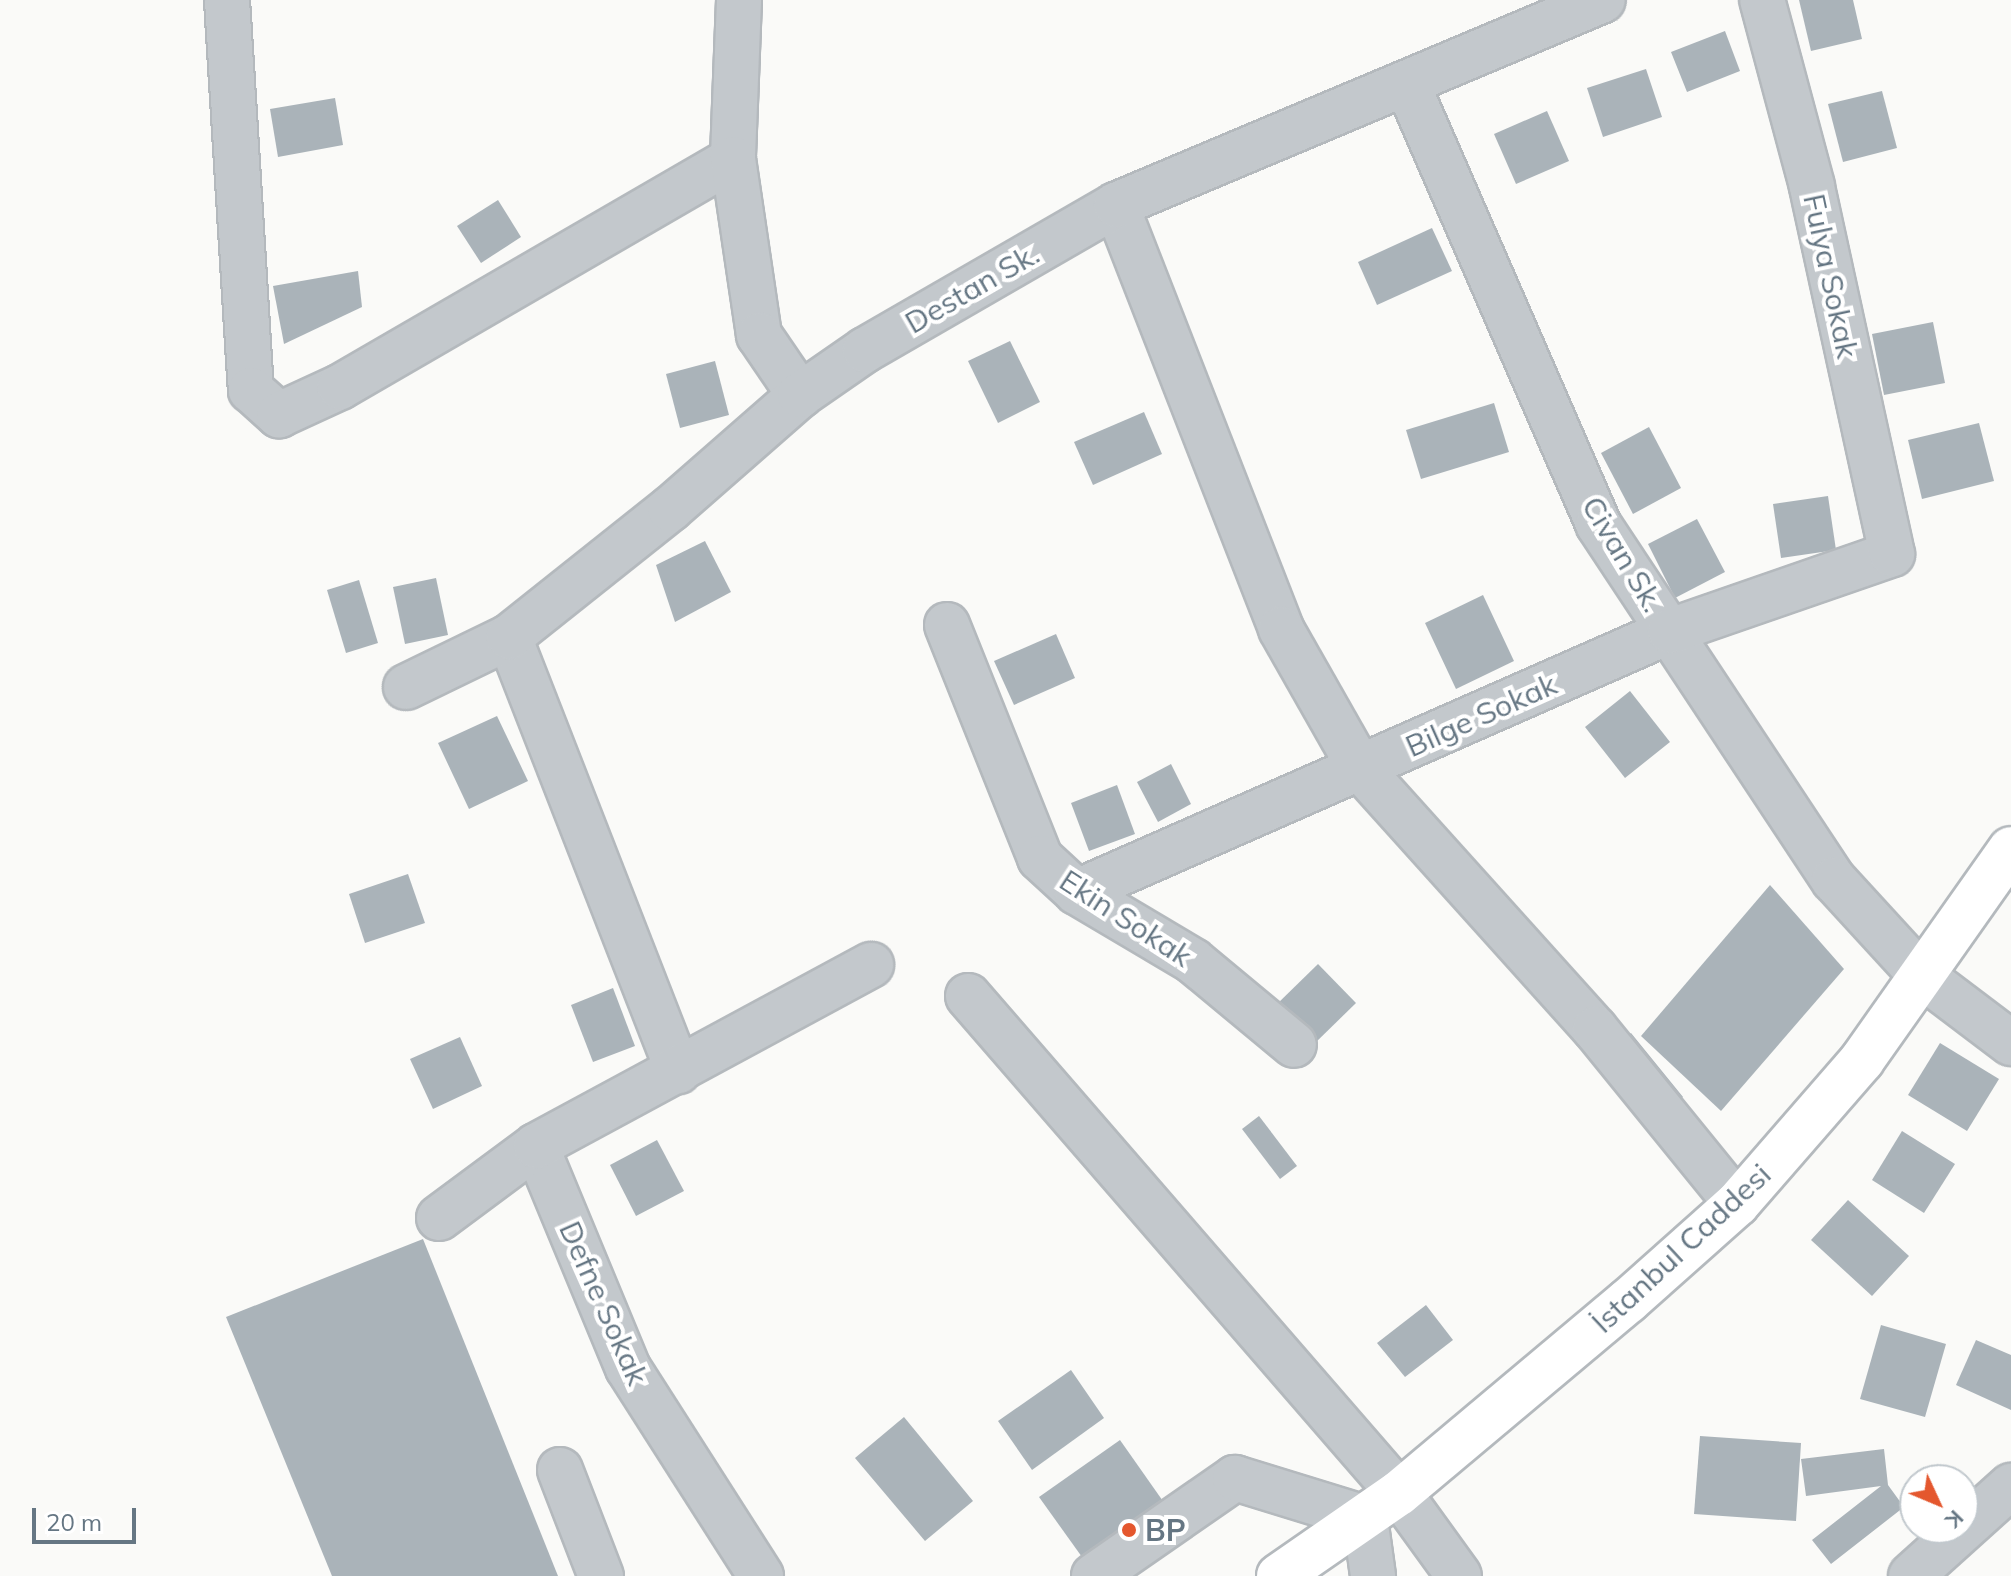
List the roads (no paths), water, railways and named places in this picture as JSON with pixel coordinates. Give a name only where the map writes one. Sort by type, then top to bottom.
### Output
[{"type":"highway","name":"İstanbul Caddesi","points":[[1279,1576],[1382,1506],[1628,1301],[1737,1204],[1862,1060],[2011,849]]},
{"type":"street","points":[[227,0],[251,390],[279,415],[340,387],[733,159]]},
{"type":"street","points":[[739,0],[733,159],[759,335],[800,395]]},
{"type":"street","name":"Destan Sk.","points":[[406,687],[509,637],[670,509],[800,395],[865,350],[1116,205],[1603,0]]},
{"type":"street","name":"Fulya Sokak","points":[[1762,0],[1812,186],[1892,554]]},
{"type":"street","name":"Civan Sk.","points":[[1407,84],[1598,524],[1834,880],[1921,975],[2011,1043]]},
{"type":"street","points":[[1116,205],[1281,629],[1360,768],[1595,1029],[1737,1204]]},
{"type":"street","name":"Bilge Sokak","points":[[1077,892],[1670,631],[1892,554]]},
{"type":"street","name":"Ekin Sokak","points":[[947,625],[1040,858],[1077,892],[1193,961],[1294,1045]]},
{"type":"street","points":[[509,637],[678,1071]]},
{"type":"street","points":[[439,1218],[536,1146],[871,965]]},
{"type":"street","points":[[968,996],[1382,1506],[1459,1576]]},
{"type":"street","name":"Defne Sokak","points":[[536,1146],[628,1368],[761,1576]]},
{"type":"street","points":[[560,1470],[601,1576]]},
{"type":"street","points":[[1094,1576],[1235,1478],[1382,1506]]},
{"type":"street","points":[[1911,1576],[2011,1486]]},
{"type":"street","points":[[1373,1576],[1382,1506]]},
{"type":"place","name":"BP","points":[[1129,1530]]}]
